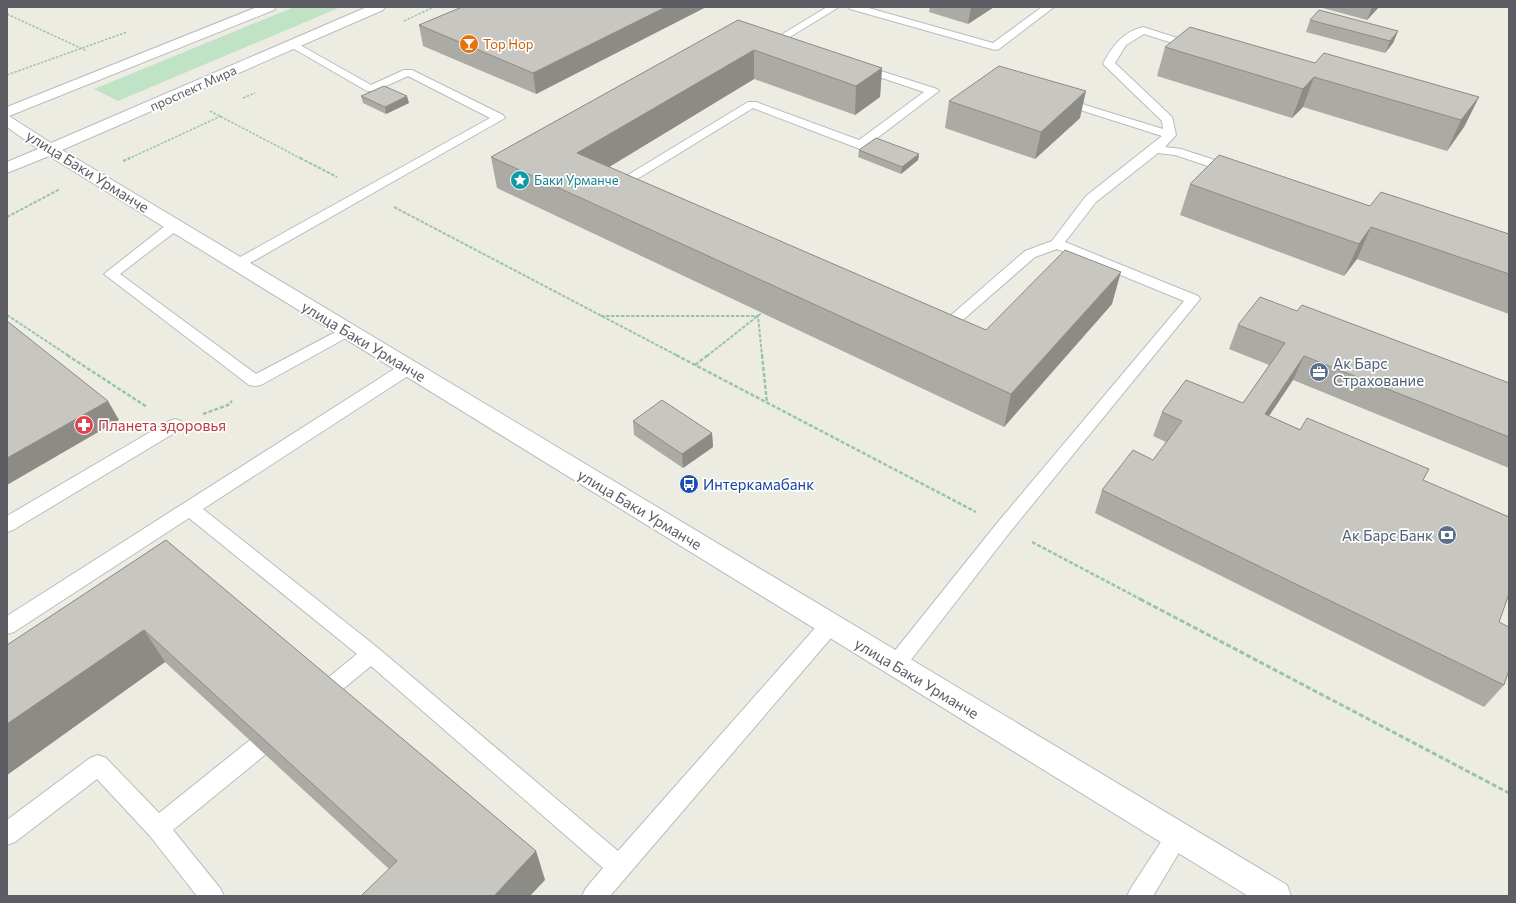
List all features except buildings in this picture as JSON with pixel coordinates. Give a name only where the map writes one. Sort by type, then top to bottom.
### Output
[{"type":"street","points":[[7,112],[269,7]]},
{"type":"street","name":"проспект Мира","points":[[7,168],[378,7]]},
{"type":"street","name":"улица Баки Урманче","points":[[7,120],[51,150],[1276,896]]},
{"type":"lane","points":[[798,48],[776,41],[834,7]]},
{"type":"lane","points":[[854,7],[876,10],[995,47],[1049,7]]},
{"type":"lane","points":[[1170,135],[1168,120],[1109,64],[1115,50],[1128,37],[1143,30],[1206,50]]},
{"type":"lane","points":[[238,264],[499,118],[408,72],[371,88],[293,44]]},
{"type":"lane","points":[[641,194],[620,184],[752,104],[860,145],[933,91],[843,62]]},
{"type":"lane","points":[[1081,107],[1170,135]]},
{"type":"lane","points":[[929,322],[944,329],[1030,254],[1057,244],[1091,199],[1155,149],[1170,135]]},
{"type":"lane","points":[[1155,149],[1177,152],[1244,174]]},
{"type":"lane","points":[[175,225],[110,274],[254,381],[348,331]]},
{"type":"lane","points":[[896,664],[1004,527],[1192,299],[1057,244]]},
{"type":"lane","points":[[7,626],[408,368]]},
{"type":"lane","points":[[7,525],[175,425]]},
{"type":"lane","points":[[190,508],[371,654],[620,868]]},
{"type":"lane","points":[[594,896],[620,868],[830,625]]},
{"type":"lane","points":[[325,692],[371,654]]},
{"type":"lane","points":[[158,828],[258,747]]},
{"type":"lane","points":[[7,834],[98,765],[158,828],[212,896]]},
{"type":"lane","points":[[1139,896],[1178,836]]},
{"type":"path","points":[[7,14],[122,66]]},
{"type":"path","points":[[7,75],[134,30]]},
{"type":"path","points":[[180,94],[1509,794]]},
{"type":"path","points":[[695,365],[769,307]]},
{"type":"path","points":[[7,315],[175,425],[228,405],[254,381]]},
{"type":"path","points":[[601,316],[758,316]]},
{"type":"path","points":[[758,316],[768,403]]},
{"type":"green space","points":[[294,7],[341,7],[118,101],[94,89]]},
{"type":"place","name":"Top Hop","points":[[469,44]]},
{"type":"place","name":"Баки Урманче","points":[[520,180]]},
{"type":"place","name":"Ак Барс Страхование","points":[[1319,372]]},
{"type":"place","name":"Планета здоровья","points":[[84,425]]},
{"type":"place","name":"Интеркамабанк","points":[[689,484]]},
{"type":"place","name":"Ак Барс Банк","points":[[1447,535]]}]
